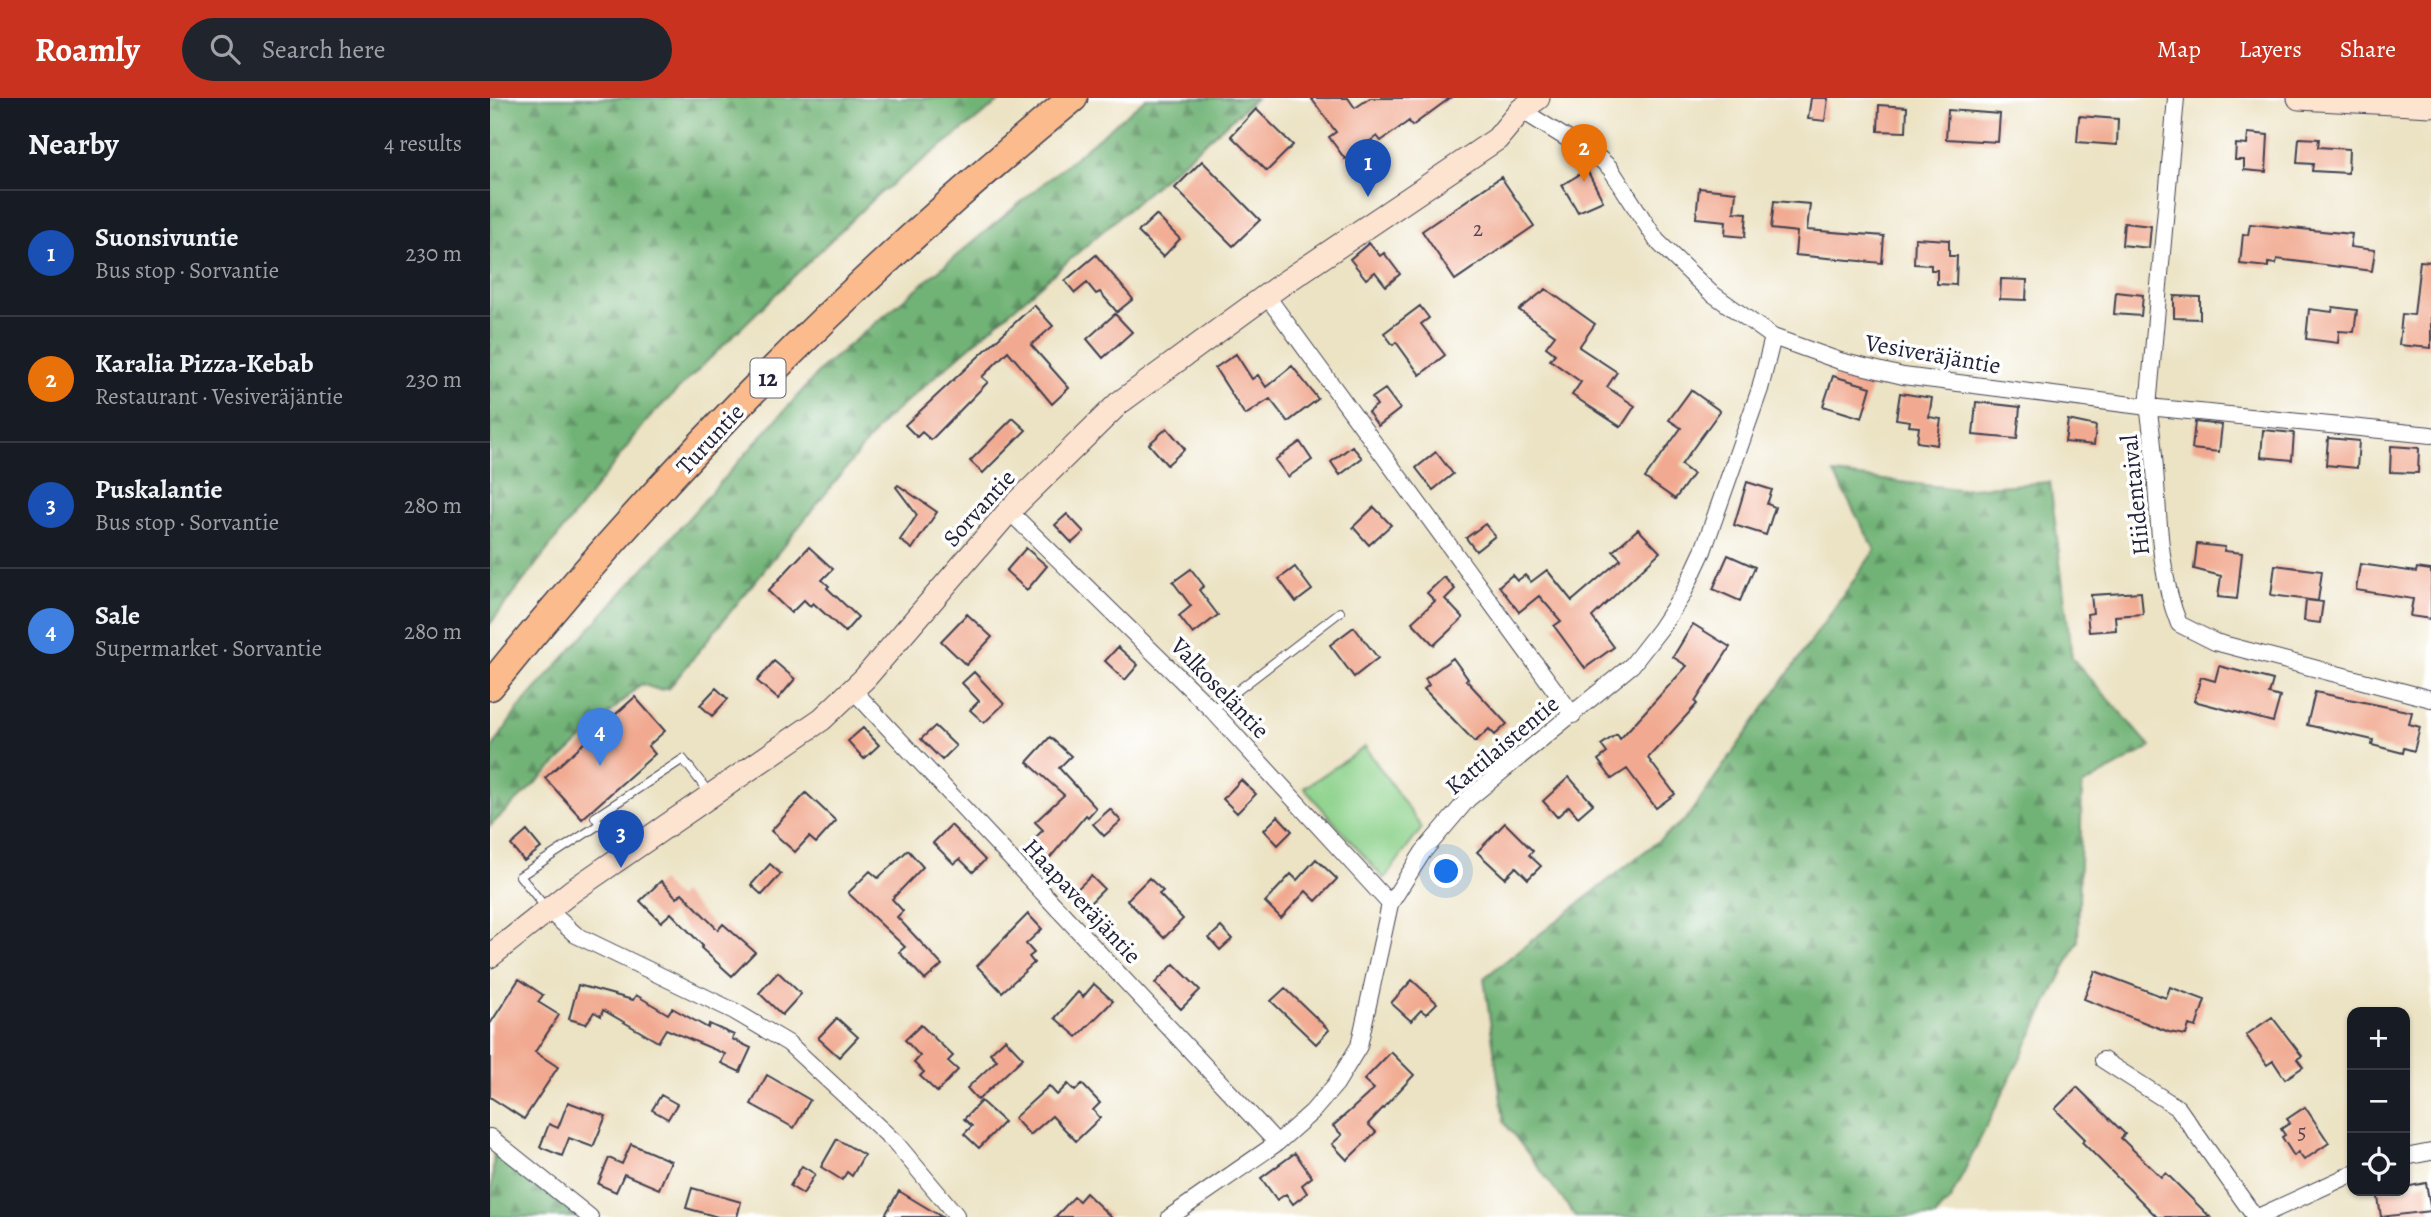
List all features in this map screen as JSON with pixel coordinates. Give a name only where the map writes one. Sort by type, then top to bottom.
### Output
[{"type":"highway","name":"Turuntie","points":[[490,686],[552,610],[696,453],[822,322],[978,175],[1073,98]]},
{"type":"main road","points":[[2299,98],[2431,105]]},
{"type":"main road","name":"Sorvantie","points":[[490,956],[548,910],[803,734],[853,690],[1009,511],[1119,403],[1266,295],[1497,139],[1527,102]]},
{"type":"street","name":"Hiidentaival","points":[[2176,98],[2148,407],[2155,445],[2167,587],[2179,624],[2215,642],[2431,699]]},
{"type":"street","name":"Vesiveräjäntie","points":[[1527,102],[1610,168],[1657,241],[1710,292],[1773,337],[1840,360],[1903,376],[2148,407],[2431,435]]},
{"type":"street","points":[[1266,295],[1573,715]]},
{"type":"street","name":"Kattilaistentie","points":[[1170,1217],[1277,1143],[1320,1103],[1359,1046],[1390,904],[1423,852],[1468,799],[1632,665],[1683,594],[1703,551],[1760,389],[1773,337]]},
{"type":"street","name":"Valkoseläntie","points":[[1009,511],[1212,710],[1390,904]]},
{"type":"street","name":"Haapaveräjäntie","points":[[853,690],[1277,1143]]},
{"type":"street","points":[[548,910],[576,935],[734,1011],[788,1043],[895,1142],[956,1215]]},
{"type":"street","points":[[2103,1060],[2178,1108],[2257,1217],[2347,1176]]},
{"type":"street","points":[[490,1137],[590,1217]]},
{"type":"street","points":[[2410,1156],[2431,1152]]},
{"type":"lane","points":[[1212,710],[1340,612]]},
{"type":"lane","points":[[548,910],[520,876],[600,824],[595,817],[683,759],[712,796]]},
{"type":"green space","points":[[490,98],[1004,98],[874,198],[650,417],[490,624]]},
{"type":"green space","points":[[1146,98],[1256,98],[884,421],[669,688],[659,690],[641,684],[490,826],[490,751],[518,709],[825,365]]},
{"type":"green space","points":[[1834,474],[1958,489],[2050,482],[2072,658],[2151,747],[2082,786],[2078,941],[1950,1200],[1935,1217],[1576,1217],[1504,1122],[1484,978],[1686,819],[1875,550]]},
{"type":"green space","points":[[1365,747],[1422,828],[1384,879],[1304,788]]},
{"type":"green space","points":[[494,1150],[576,1217],[490,1217]]},
{"type":"building","points":[[1311,98],[1348,98],[1355,108],[1370,98],[1450,98],[1412,126],[1409,121],[1381,141],[1377,136],[1345,159],[1329,137],[1336,132]]},
{"type":"building","points":[[1811,98],[1828,98],[1825,121],[1808,119]]},
{"type":"building","points":[[1879,105],[1907,107],[1906,132],[1878,131]]},
{"type":"building","points":[[1256,109],[1293,145],[1267,171],[1231,136]]},
{"type":"building","points":[[1948,110],[2000,114],[1998,142],[1946,139]]},
{"type":"building","points":[[2079,116],[2118,119],[2117,145],[2077,142]]},
{"type":"building","points":[[2248,133],[2268,135],[2266,172],[2244,170],[2244,160],[2235,160],[2236,144],[2247,145]]},
{"type":"building","points":[[2299,138],[2319,139],[2318,147],[2349,149],[2348,173],[2312,171],[2313,164],[2297,163]]},
{"type":"building","points":[[1202,161],[1260,220],[1233,246],[1175,188]]},
{"type":"building","points":[[1587,170],[1603,201],[1578,212],[1562,185]]},
{"type":"building","points":[[1501,177],[1534,226],[1455,280],[1422,231]]},
{"type":"building","points":[[1699,188],[1736,192],[1734,212],[1747,213],[1745,237],[1725,235],[1726,221],[1696,218]]},
{"type":"building","points":[[1774,201],[1810,204],[1807,230],[1884,236],[1882,263],[1795,255],[1797,232],[1771,229]]},
{"type":"building","points":[[1156,215],[1180,239],[1163,257],[1138,232]]},
{"type":"building","points":[[2124,223],[2151,226],[2149,248],[2122,245]]},
{"type":"building","points":[[2250,224],[2352,234],[2350,247],[2375,250],[2372,271],[2277,259],[2276,264],[2268,263],[2268,267],[2240,264],[2243,234],[2248,235]]},
{"type":"building","points":[[1915,238],[1949,240],[1949,256],[1957,256],[1956,285],[1937,284],[1937,270],[1931,270],[1931,265],[1914,264]]},
{"type":"building","points":[[1369,243],[1380,256],[1384,253],[1400,274],[1386,286],[1375,272],[1366,279],[1350,259]]},
{"type":"building","points":[[1096,255],[1133,299],[1117,312],[1100,292],[1096,294],[1087,283],[1075,293],[1065,281]]},
{"type":"building","points":[[2420,261],[2431,262],[2431,348],[2399,345],[2402,314],[2414,315]]},
{"type":"building","points":[[2001,279],[2027,280],[2026,300],[2000,299]]},
{"type":"building","points":[[1546,289],[1595,324],[1579,347],[1617,372],[1607,387],[1635,406],[1621,427],[1572,395],[1581,382],[1550,360],[1555,354],[1546,347],[1555,335],[1519,310]]},
{"type":"building","points":[[2116,292],[2143,295],[2141,316],[2114,314]]},
{"type":"building","points":[[2174,296],[2200,297],[2200,319],[2174,318]]},
{"type":"building","points":[[1034,305],[1053,326],[1031,345],[1069,388],[1052,404],[1008,351],[982,377],[988,382],[931,440],[922,432],[917,437],[905,425]]},
{"type":"building","points":[[1420,306],[1429,318],[1421,324],[1445,355],[1420,375],[1396,342],[1393,345],[1384,333]]},
{"type":"building","points":[[2333,307],[2357,310],[2354,332],[2339,331],[2338,343],[2306,339],[2309,309],[2332,312]]},
{"type":"building","points":[[1115,314],[1132,332],[1103,358],[1087,339]]},
{"type":"building","points":[[1236,354],[1252,379],[1258,375],[1266,387],[1292,366],[1318,399],[1288,422],[1270,399],[1245,415],[1215,368]]},
{"type":"building","points":[[1833,376],[1871,387],[1862,418],[1823,406]]},
{"type":"building","points":[[1385,389],[1400,409],[1378,426],[1368,412],[1377,405],[1372,398]]},
{"type":"building","points":[[1691,390],[1720,411],[1681,465],[1693,474],[1675,499],[1645,478],[1681,428],[1669,420]]},
{"type":"building","points":[[1900,393],[1932,398],[1929,417],[1941,419],[1937,445],[1917,442],[1919,427],[1909,426],[1910,421],[1896,419]]},
{"type":"building","points":[[1976,402],[2020,407],[2017,439],[1973,435]]},
{"type":"building","points":[[1013,418],[1026,430],[983,473],[970,461]]},
{"type":"building","points":[[2068,420],[2096,426],[2094,445],[2065,442]]},
{"type":"building","points":[[2195,422],[2222,425],[2219,452],[2192,449]]},
{"type":"building","points":[[1167,428],[1185,449],[1167,465],[1149,444]]},
{"type":"building","points":[[2263,430],[2294,433],[2292,460],[2261,457]]},
{"type":"building","points":[[2328,438],[2359,441],[2357,468],[2326,465]]},
{"type":"building","points":[[1300,442],[1312,460],[1288,477],[1275,460]]},
{"type":"building","points":[[1352,446],[1362,458],[1340,475],[1331,462]]},
{"type":"building","points":[[2391,446],[2419,448],[2418,473],[2390,472]]},
{"type":"building","points":[[1436,452],[1453,474],[1433,490],[1416,468]]},
{"type":"building","points":[[1747,482],[1772,490],[1767,504],[1775,507],[1766,535],[1734,525]]},
{"type":"building","points":[[898,485],[937,512],[912,549],[900,540],[917,515],[896,487]]},
{"type":"building","points":[[1374,507],[1391,525],[1369,545],[1353,527]]},
{"type":"building","points":[[1067,514],[1084,532],[1072,543],[1055,525]]},
{"type":"building","points":[[1485,524],[1495,536],[1476,551],[1466,538]]},
{"type":"building","points":[[1638,529],[1660,552],[1592,617],[1614,647],[1585,668],[1554,626],[1561,621],[1539,596],[1519,612],[1499,586],[1512,575],[1517,581],[1525,575],[1531,582],[1547,570],[1572,601],[1621,559],[1613,551]]},
{"type":"building","points":[[2197,544],[2225,547],[2224,551],[2242,553],[2237,599],[2218,597],[2221,576],[2194,569]]},
{"type":"building","points":[[809,547],[833,569],[822,580],[829,586],[827,588],[858,617],[845,632],[813,603],[810,606],[804,600],[791,613],[768,591]]},
{"type":"building","points":[[1026,548],[1047,566],[1027,590],[1006,571]]},
{"type":"building","points":[[1728,555],[1755,567],[1740,601],[1713,589]]},
{"type":"building","points":[[2360,564],[2416,572],[2417,568],[2431,570],[2431,619],[2410,616],[2413,599],[2356,590]]},
{"type":"building","points":[[2275,565],[2322,571],[2318,601],[2271,595]]},
{"type":"building","points":[[1295,567],[1312,590],[1296,602],[1279,579]]},
{"type":"building","points":[[1191,569],[1204,586],[1199,590],[1218,615],[1193,634],[1179,616],[1191,606],[1173,582]]},
{"type":"building","points":[[1444,577],[1455,589],[1445,599],[1463,618],[1434,645],[1412,622],[1435,601],[1427,593]]},
{"type":"building","points":[[2141,592],[2143,614],[2115,616],[2116,630],[2089,632],[2087,614],[2093,613],[2091,595]]},
{"type":"building","points":[[2306,600],[2323,602],[2320,623],[2304,621]]},
{"type":"building","points":[[967,614],[992,637],[966,665],[941,641]]},
{"type":"building","points":[[1693,624],[1730,647],[1695,702],[1697,704],[1648,758],[1675,794],[1656,808],[1627,769],[1612,779],[1598,760],[1607,753],[1601,745],[1617,734],[1620,739],[1687,666],[1673,657]]},
{"type":"building","points":[[1354,627],[1378,658],[1354,677],[1330,645]]},
{"type":"building","points":[[1118,647],[1138,665],[1125,680],[1105,661]]},
{"type":"building","points":[[1453,658],[1468,679],[1466,680],[1507,724],[1495,735],[1489,729],[1475,742],[1424,689],[1429,685],[1425,679]]},
{"type":"building","points":[[774,661],[795,679],[778,699],[757,681]]},
{"type":"building","points":[[2219,666],[2273,680],[2269,694],[2280,697],[2273,722],[2194,701],[2201,677],[2215,681]]},
{"type":"building","points":[[974,672],[1004,704],[984,723],[970,710],[979,701],[962,683]]},
{"type":"building","points":[[716,688],[728,699],[712,716],[700,705]]},
{"type":"building","points":[[2315,692],[2412,712],[2409,724],[2420,727],[2414,751],[2404,748],[2403,753],[2372,745],[2373,740],[2307,725]]},
{"type":"building","points":[[635,697],[665,731],[648,746],[655,754],[582,819],[545,778]]},
{"type":"building","points":[[935,726],[956,746],[942,760],[921,739]]},
{"type":"building","points":[[863,728],[879,745],[864,759],[848,741]]},
{"type":"building","points":[[1050,737],[1071,756],[1059,768],[1096,808],[1088,817],[1086,815],[1048,860],[1031,842],[1043,830],[1035,822],[1064,795],[1027,762]]},
{"type":"building","points":[[1569,777],[1593,804],[1578,817],[1569,806],[1557,817],[1543,801]]},
{"type":"building","points":[[1241,780],[1256,794],[1237,813],[1223,799]]},
{"type":"building","points":[[806,793],[836,821],[816,843],[809,837],[795,852],[771,831]]},
{"type":"building","points":[[1110,809],[1121,821],[1104,836],[1093,824]]},
{"type":"building","points":[[1278,816],[1292,831],[1278,845],[1264,830]]},
{"type":"building","points":[[1505,823],[1533,851],[1529,855],[1541,866],[1528,879],[1516,867],[1505,878],[1477,852]]},
{"type":"building","points":[[951,825],[985,860],[973,872],[960,859],[954,864],[933,843]]},
{"type":"building","points":[[527,831],[541,848],[524,861],[511,845]]},
{"type":"building","points":[[908,850],[923,867],[892,899],[903,911],[897,917],[942,965],[925,980],[899,952],[905,947],[848,893],[870,871],[878,878]]},
{"type":"building","points":[[1316,859],[1337,879],[1316,901],[1306,891],[1281,918],[1265,902],[1291,874],[1297,880]]},
{"type":"building","points":[[770,864],[781,874],[762,895],[751,885]]},
{"type":"building","points":[[1091,876],[1104,889],[1089,904],[1076,890]]},
{"type":"building","points":[[1149,878],[1163,891],[1159,894],[1183,919],[1164,938],[1127,900]]},
{"type":"building","points":[[661,881],[677,898],[682,893],[718,930],[723,924],[755,952],[732,976],[701,948],[703,946],[671,913],[661,922],[640,901]]},
{"type":"building","points":[[1028,914],[1042,929],[1026,944],[1034,953],[1029,957],[1034,963],[1002,992],[977,966]]},
{"type":"building","points":[[1221,927],[1232,939],[1220,950],[1209,938]]},
{"type":"building","points":[[1174,964],[1200,990],[1181,1009],[1155,983]]},
{"type":"building","points":[[2095,971],[2166,998],[2170,987],[2205,1000],[2196,1027],[2189,1025],[2186,1035],[2169,1032],[2084,999]]},
{"type":"building","points":[[778,972],[801,994],[782,1015],[759,993]]},
{"type":"building","points":[[519,979],[543,995],[538,1002],[559,1015],[535,1052],[558,1067],[524,1119],[490,1097],[490,1024]]},
{"type":"building","points":[[1412,980],[1437,1003],[1426,1014],[1421,1010],[1411,1021],[1391,1003]]},
{"type":"building","points":[[1094,984],[1113,1001],[1077,1037],[1055,1018],[1078,992],[1083,997]]},
{"type":"building","points":[[578,985],[633,1000],[636,995],[668,1014],[672,1008],[708,1028],[709,1024],[734,1035],[732,1039],[751,1048],[740,1072],[721,1063],[725,1054],[666,1029],[658,1042],[603,1010],[601,1016],[594,1012],[586,1024],[569,1019]]},
{"type":"building","points":[[1285,988],[1329,1030],[1316,1044],[1271,1001]]},
{"type":"building","points":[[2272,1017],[2302,1056],[2297,1059],[2303,1067],[2285,1079],[2273,1061],[2267,1065],[2246,1035]]},
{"type":"building","points":[[837,1018],[858,1037],[839,1057],[818,1038]]},
{"type":"building","points":[[921,1025],[953,1056],[948,1061],[958,1070],[937,1092],[920,1076],[924,1072],[914,1063],[920,1056],[905,1040]]},
{"type":"building","points":[[1005,1039],[1023,1058],[978,1100],[967,1088],[997,1060],[990,1053]]},
{"type":"building","points":[[1391,1052],[1414,1075],[1368,1124],[1376,1132],[1347,1160],[1332,1144],[1342,1135],[1333,1126],[1374,1089],[1364,1080]]},
{"type":"building","points":[[767,1075],[810,1100],[794,1128],[751,1104]]},
{"type":"building","points":[[1068,1084],[1075,1091],[1082,1084],[1100,1103],[1093,1110],[1100,1118],[1076,1141],[1052,1116],[1030,1135],[1014,1118],[1049,1086],[1057,1095]]},
{"type":"building","points":[[2077,1087],[2125,1134],[2121,1138],[2161,1177],[2166,1173],[2210,1217],[2157,1217],[2082,1142],[2085,1139],[2055,1109]]},
{"type":"building","points":[[661,1095],[677,1104],[668,1119],[652,1110]]},
{"type":"building","points":[[981,1101],[1004,1122],[979,1148],[964,1134],[972,1126],[964,1119]]},
{"type":"building","points":[[568,1102],[606,1116],[593,1147],[569,1138],[562,1156],[540,1147],[549,1124],[558,1128]]},
{"type":"building","points":[[2305,1107],[2329,1143],[2304,1160],[2298,1152],[2294,1156],[2282,1137],[2285,1135],[2281,1129],[2290,1123],[2287,1119]]},
{"type":"building","points":[[837,1139],[864,1155],[852,1176],[847,1172],[842,1180],[821,1167]]},
{"type":"building","points":[[631,1144],[671,1161],[659,1189],[624,1174],[616,1192],[598,1184],[609,1158],[622,1164]]},
{"type":"building","points":[[1295,1153],[1312,1177],[1302,1185],[1307,1193],[1293,1204],[1286,1194],[1277,1200],[1261,1178]]},
{"type":"building","points":[[802,1166],[815,1174],[803,1194],[790,1186]]},
{"type":"building","points":[[2426,1183],[2431,1211],[2381,1217],[2378,1196],[2410,1196],[2410,1186]]},
{"type":"building","points":[[692,1188],[741,1202],[737,1217],[718,1217],[686,1208]]},
{"type":"building","points":[[899,1191],[942,1217],[884,1217]]},
{"type":"building","points":[[1086,1193],[1111,1217],[1055,1217],[1074,1197],[1079,1201]]},
{"type":"place","name":"Karalia Pizza-Kebab","points":[[1584,182]]},
{"type":"place","name":"Suonsivuntie","points":[[1368,197]]},
{"type":"place","name":"Sale","points":[[600,766]]},
{"type":"place","name":"Puskalantie","points":[[621,868]]}]
